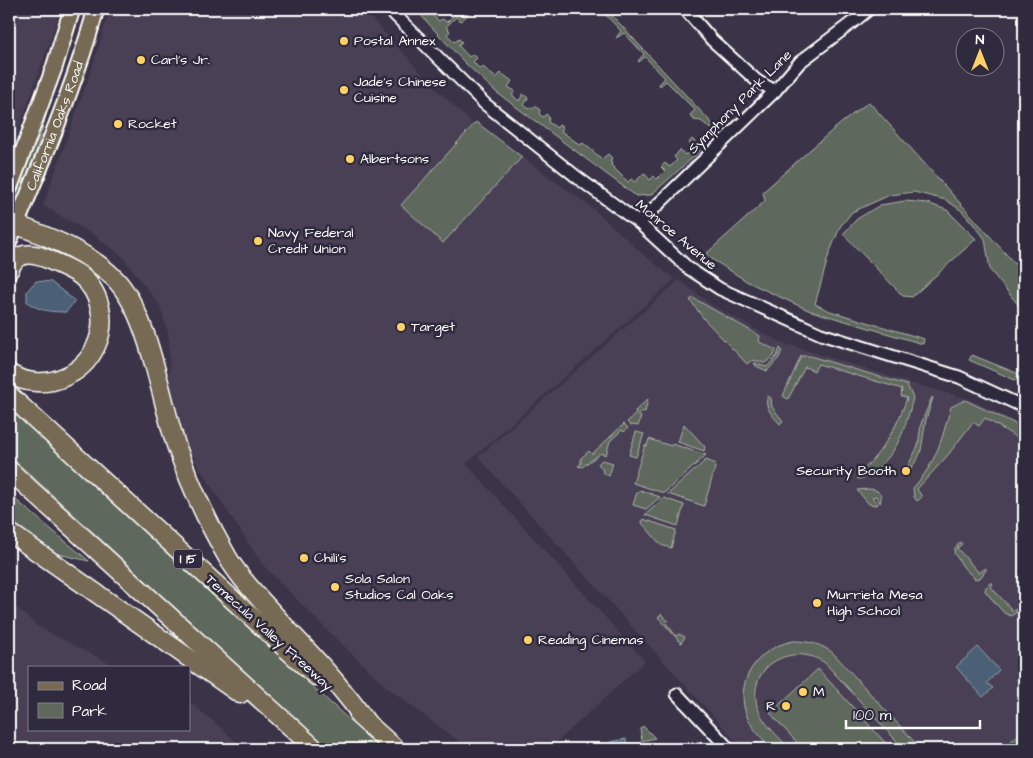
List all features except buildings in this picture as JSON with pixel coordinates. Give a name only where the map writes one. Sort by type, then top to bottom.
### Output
[{"type":"highway","points":[[12,224],[86,255],[117,280],[131,300],[146,336],[166,414],[188,476],[218,540],[230,561],[250,588],[338,684],[368,723]]},
{"type":"highway","points":[[9,270],[12,262],[18,257],[31,254],[68,268],[90,286],[102,314],[102,327],[99,339],[92,354],[81,368],[60,379],[44,382],[28,381],[9,373]]},
{"type":"highway","name":"Temecula Valley Freeway","points":[[9,395],[396,749]]},
{"type":"highway","points":[[9,470],[312,746]]},
{"type":"highway","points":[[9,476],[50,509]]},
{"type":"highway","points":[[9,532],[312,746]]},
{"type":"main road","name":"California Oaks Road","points":[[9,189],[54,68],[72,9]]},
{"type":"main road","name":"California Oaks Road","points":[[9,241],[12,224],[71,88],[96,9]]},
{"type":"street","name":"Monroe Avenue","points":[[389,9],[485,104],[578,178],[639,223],[688,268],[720,289],[821,334],[959,377],[1024,407]]},
{"type":"street","points":[[686,9],[712,40],[757,81],[775,91]]},
{"type":"street","name":"Symphony Park Lane","points":[[639,223],[775,91],[800,62],[869,9]]},
{"type":"street","points":[[677,694],[729,749]]},
{"type":"shaded area","points":[[9,9],[61,9],[9,157]]},
{"type":"shaded area","points":[[110,9],[363,9],[433,86],[473,124],[401,205],[443,243],[522,157],[596,211],[645,256],[675,279],[466,464],[645,661],[549,749],[469,749],[389,689],[262,564],[191,455],[175,415],[170,391],[169,337],[160,306],[122,256],[94,235],[43,206],[94,62]]},
{"type":"shaded area","name":"Murrieta Mesa High School","points":[[679,280],[713,306],[780,342],[914,384],[969,399],[1024,426],[1024,749],[743,749],[478,457]]},
{"type":"shaded area","points":[[9,600],[38,627],[115,666],[28,666],[28,730],[190,730],[190,703],[245,749],[27,749],[9,731]]},
{"type":"green space","points":[[415,9],[426,9],[428,11],[434,9],[431,14],[439,21],[442,19],[447,22],[457,12],[455,9],[472,9],[461,21],[456,17],[446,27],[450,31],[447,35],[455,42],[459,39],[462,42],[458,45],[469,57],[473,54],[477,58],[473,62],[480,69],[483,67],[496,78],[501,73],[512,81],[508,87],[515,91],[512,95],[519,101],[523,94],[528,98],[524,105],[529,109],[530,107],[533,109],[535,106],[540,110],[539,114],[543,117],[546,114],[549,117],[548,122],[557,128],[559,125],[563,128],[561,131],[580,145],[583,143],[602,159],[608,154],[612,158],[610,161],[611,165],[628,182],[631,179],[635,182],[644,173],[650,180],[654,176],[657,179],[665,171],[661,167],[665,163],[670,167],[677,160],[674,157],[680,150],[685,155],[693,147],[689,143],[692,139],[700,151],[651,195],[636,196],[496,92],[464,62]]},
{"type":"green space","points":[[600,9],[606,9],[720,132],[718,134],[701,121],[694,120],[690,115],[695,110],[666,81],[660,86],[659,84],[665,78],[645,57],[638,61],[644,54],[624,33],[616,38],[621,31],[601,10],[595,15]]},
{"type":"green space","points":[[54,87],[32,166],[12,209],[11,206]]},
{"type":"green space","points":[[869,102],[1024,274],[1024,312],[990,270],[985,239],[962,211],[946,200],[914,192],[890,195],[852,212],[840,227],[829,254],[815,304],[830,311],[924,339],[923,344],[808,310],[748,282],[707,256],[706,254],[765,201],[763,192],[828,134]]},
{"type":"green space","points":[[476,122],[522,157],[443,243],[401,205]]},
{"type":"green space","points":[[905,201],[927,203],[947,210],[976,239],[912,297],[903,296],[843,234],[857,219],[880,205]]},
{"type":"green space","points":[[693,298],[760,336],[759,342],[776,350],[774,356],[765,363],[752,360],[747,364],[704,319],[690,300]]},
{"type":"green space","points":[[780,348],[782,350],[779,358],[767,371],[756,366],[754,363],[767,367],[777,356]]},
{"type":"green space","points":[[972,355],[1024,376],[1024,384],[969,360]]},
{"type":"green space","points":[[801,356],[810,356],[907,385],[913,398],[901,436],[886,460],[867,476],[857,478],[865,471],[864,469],[890,436],[907,398],[901,396],[902,389],[818,364],[814,371],[805,367],[788,399],[783,396]]},
{"type":"green space","points":[[768,396],[771,398],[772,407],[783,421],[780,424],[768,408]]},
{"type":"green space","points":[[932,397],[921,450],[908,472],[906,470],[918,446],[921,424]]},
{"type":"green space","points":[[648,399],[645,412],[643,411],[638,415],[641,417],[638,426],[631,426],[627,422],[636,414],[635,411]]},
{"type":"green space","points":[[965,400],[1024,428],[1024,442],[985,418],[979,426],[973,422],[948,455],[917,489],[922,497],[917,501],[914,497],[913,488],[933,460],[951,407]]},
{"type":"green space","points":[[9,409],[381,749],[329,749],[9,455]]},
{"type":"green space","points":[[624,424],[628,428],[624,432],[622,430],[610,441],[606,455],[601,453],[582,467],[578,466],[581,464],[581,458],[589,451],[592,454]]},
{"type":"green space","points":[[684,424],[705,447],[704,451],[678,442]]},
{"type":"green space","points":[[636,432],[644,434],[636,457],[629,455]]},
{"type":"green space","points":[[649,439],[706,455],[664,493],[633,483],[645,445],[647,446]]},
{"type":"green space","points":[[602,460],[613,463],[609,476],[603,473],[602,468],[598,464]]},
{"type":"green space","points":[[706,460],[716,464],[704,506],[668,494]]},
{"type":"green space","points":[[869,489],[877,491],[881,497],[880,503],[876,496],[872,497],[877,505],[869,504],[857,490]]},
{"type":"green space","points":[[640,490],[660,497],[646,509],[633,505],[637,492]]},
{"type":"green space","points":[[9,494],[89,561],[54,553],[9,523]]},
{"type":"green space","points":[[664,498],[684,505],[678,526],[645,515]]},
{"type":"green space","points":[[643,519],[676,530],[671,548],[661,545],[642,523]]},
{"type":"green space","points":[[960,542],[962,544],[957,548],[979,573],[986,568],[980,578],[975,579],[964,568],[954,553],[955,548]]},
{"type":"green space","points":[[991,582],[993,584],[991,587],[1013,611],[1015,609],[1017,612],[1011,616],[1004,613],[985,591]]},
{"type":"green space","points":[[661,614],[668,621],[666,623],[676,636],[679,634],[685,637],[681,643],[658,617]]},
{"type":"green space","points":[[793,641],[824,647],[833,653],[921,749],[904,749],[825,663],[812,657],[799,655],[787,656],[775,661],[759,679],[756,691],[759,712],[771,729],[790,749],[772,749],[748,719],[743,693],[751,669],[759,659],[780,645]]},
{"type":"green space","points":[[818,669],[891,749],[803,749],[770,713]]},
{"type":"green space","points":[[643,726],[655,738],[642,741],[640,729]]},
{"type":"green space","points":[[1024,730],[1024,749],[1002,749]]},
{"type":"water","points":[[36,281],[51,282],[75,301],[66,312],[46,310],[32,305],[27,302],[27,291]]},
{"type":"water","points":[[978,647],[999,670],[987,683],[993,688],[983,697],[956,667]]},
{"type":"water","points":[[626,739],[627,745],[611,748],[610,742]]},
{"type":"place","name":"Postal Annex","points":[[344,41]]},
{"type":"place","name":"Carl's Jr.","points":[[141,60]]},
{"type":"place","name":"Jade's Chinese Cuisine","points":[[344,90]]},
{"type":"place","name":"Rocket","points":[[118,124]]},
{"type":"place","name":"Albertsons","points":[[350,159]]},
{"type":"place","name":"Navy Federal Credit Union","points":[[258,241]]},
{"type":"place","name":"Target","points":[[401,327]]},
{"type":"place","name":"Security Booth","points":[[906,471]]},
{"type":"place","name":"Chili's","points":[[304,558]]},
{"type":"place","name":"Sola Salon Studios Cal Oaks","points":[[335,587]]},
{"type":"place","name":"Murrieta Mesa High School","points":[[817,603]]},
{"type":"place","name":"Reading Cinemas","points":[[528,640]]},
{"type":"place","name":"M","points":[[803,692]]},
{"type":"place","name":"R","points":[[786,706]]}]
